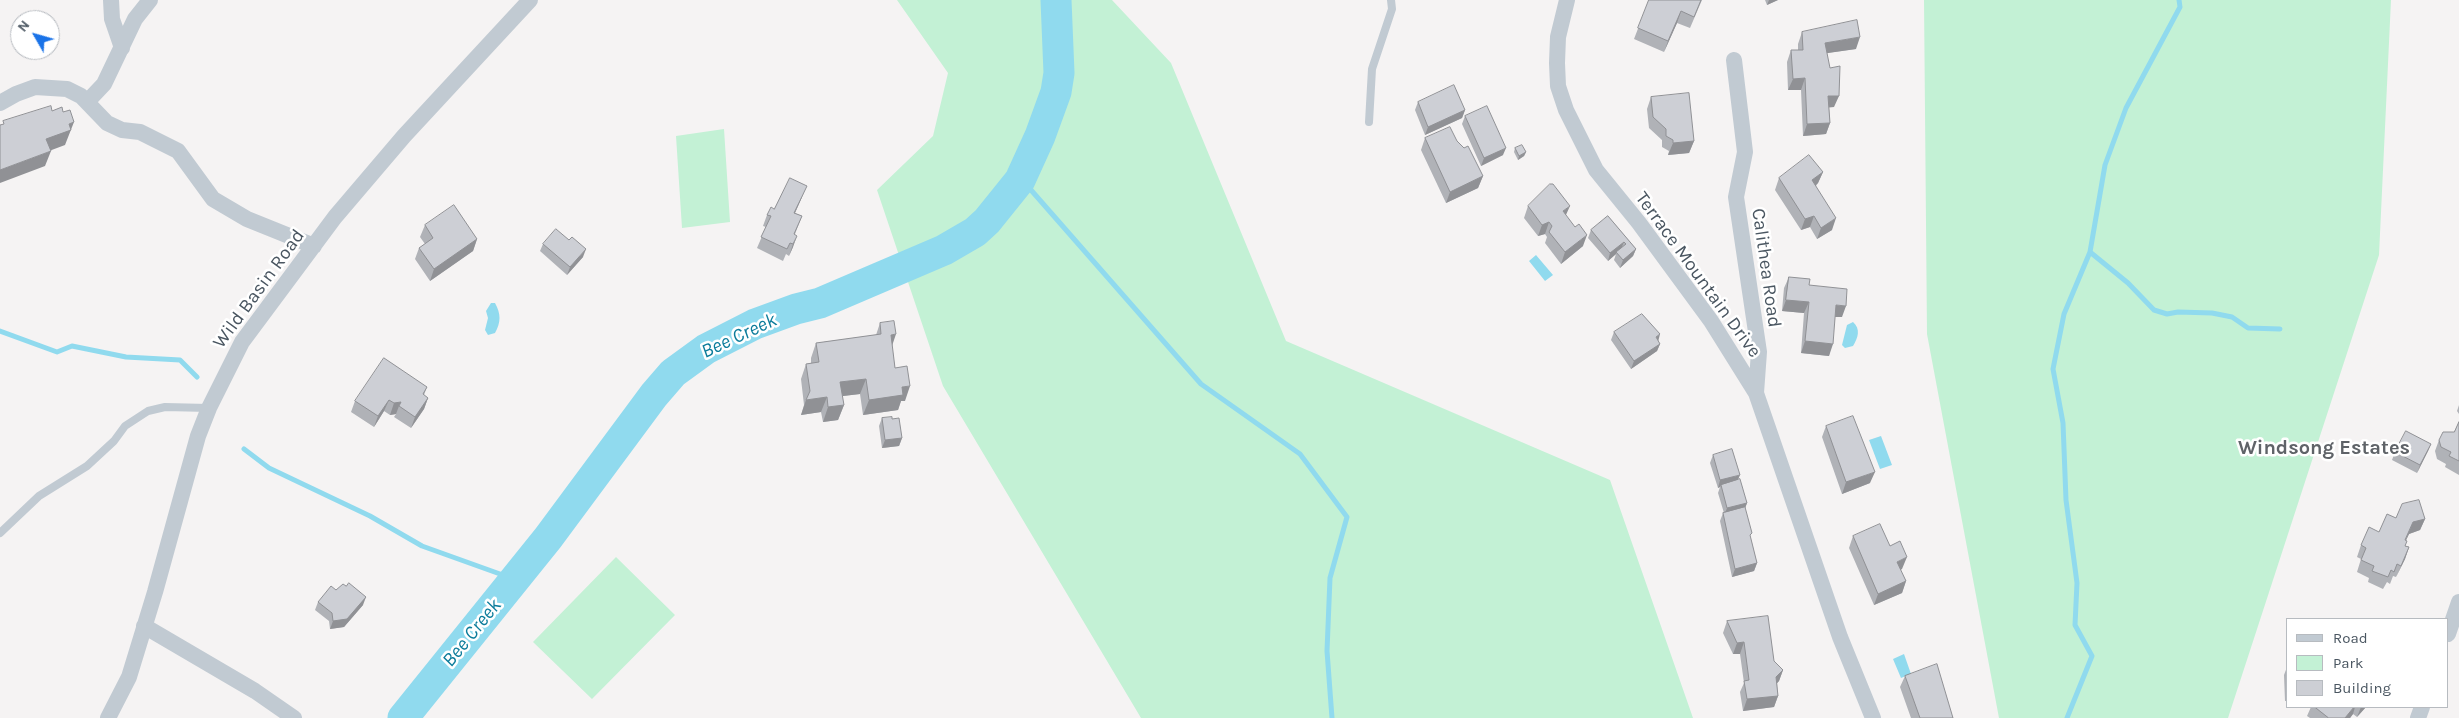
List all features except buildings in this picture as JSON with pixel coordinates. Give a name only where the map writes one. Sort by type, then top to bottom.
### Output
[{"type":"street","points":[[111,0],[112,19],[122,48]]},
{"type":"street","points":[[87,102],[104,84],[136,19],[150,0]]},
{"type":"street","name":"Wild Basin Road","points":[[108,718],[129,677],[155,592],[198,436],[209,408],[242,342],[335,217],[404,136],[530,0]]},
{"type":"street","name":"Terrace Mountain Drive","points":[[1567,0],[1558,37],[1556,63],[1558,86],[1577,136],[1596,170],[1639,223],[1711,321],[1756,393],[1840,637],[1873,718]]},
{"type":"street","name":"Calithea Road","points":[[1734,60],[1744,152],[1736,197],[1758,352],[1756,393]]},
{"type":"street","points":[[0,104],[16,94],[35,87],[67,89],[87,102],[107,123],[122,130],[140,132],[178,151],[212,198],[248,219],[314,246]]},
{"type":"street","points":[[2449,631],[2459,602]]},
{"type":"street","points":[[144,626],[255,691],[294,718]]},
{"type":"lane","points":[[1369,122],[1372,69],[1392,9],[1391,0]]},
{"type":"lane","points":[[0,532],[39,496],[87,466],[114,441],[125,426],[148,411],[165,407],[209,408]]},
{"type":"green space","points":[[897,0],[1112,0],[1171,63],[1286,341],[1610,480],[1693,718],[1141,718],[943,386],[877,190],[933,136],[948,73]]},
{"type":"green space","points":[[1924,0],[2391,0],[2379,255],[2228,718],[1999,718],[1927,334]]},
{"type":"green space","points":[[724,129],[730,222],[682,228],[676,136]]},
{"type":"green space","points":[[616,557],[675,615],[592,699],[533,642]]},
{"type":"water","points":[[1536,255],[1553,275],[1545,281],[1529,261]]},
{"type":"water","points":[[491,303],[495,303],[497,307],[499,322],[495,333],[488,335],[485,330],[488,318],[486,311]]},
{"type":"water","points":[[1853,322],[1858,331],[1857,337],[1853,346],[1845,348],[1842,345],[1847,325]]},
{"type":"water","points":[[1881,436],[1892,465],[1880,469],[1869,440]]},
{"type":"water","points":[[1904,654],[1911,674],[1901,678],[1893,659]]},
{"type":"waterway","name":"Bee Creek","points":[[403,718],[548,538],[654,395],[673,373],[706,349],[755,324],[796,309],[820,303],[944,250],[975,232],[987,221],[1020,180],[1040,136],[1056,92],[1059,73],[1056,0]]},
{"type":"waterway","points":[[2067,718],[2092,656],[2075,625],[2077,583],[2066,500],[2063,423],[2053,369],[2064,314],[2090,252],[2105,165],[2126,108],[2180,7],[2179,0]]},
{"type":"waterway","points":[[1020,180],[1031,190],[1201,384],[1300,454],[1347,517],[1330,578],[1327,651],[1332,718]]},
{"type":"waterway","points":[[2090,252],[2128,283],[2154,310],[2167,314],[2178,312],[2212,313],[2232,317],[2248,328],[2280,329]]},
{"type":"waterway","points":[[0,331],[57,352],[72,346],[126,357],[180,360],[197,377]]},
{"type":"waterway","points":[[244,449],[269,468],[370,516],[422,546],[514,579]]},
{"type":"district","name":"Windsong Estates","points":[[2324,448]]}]
